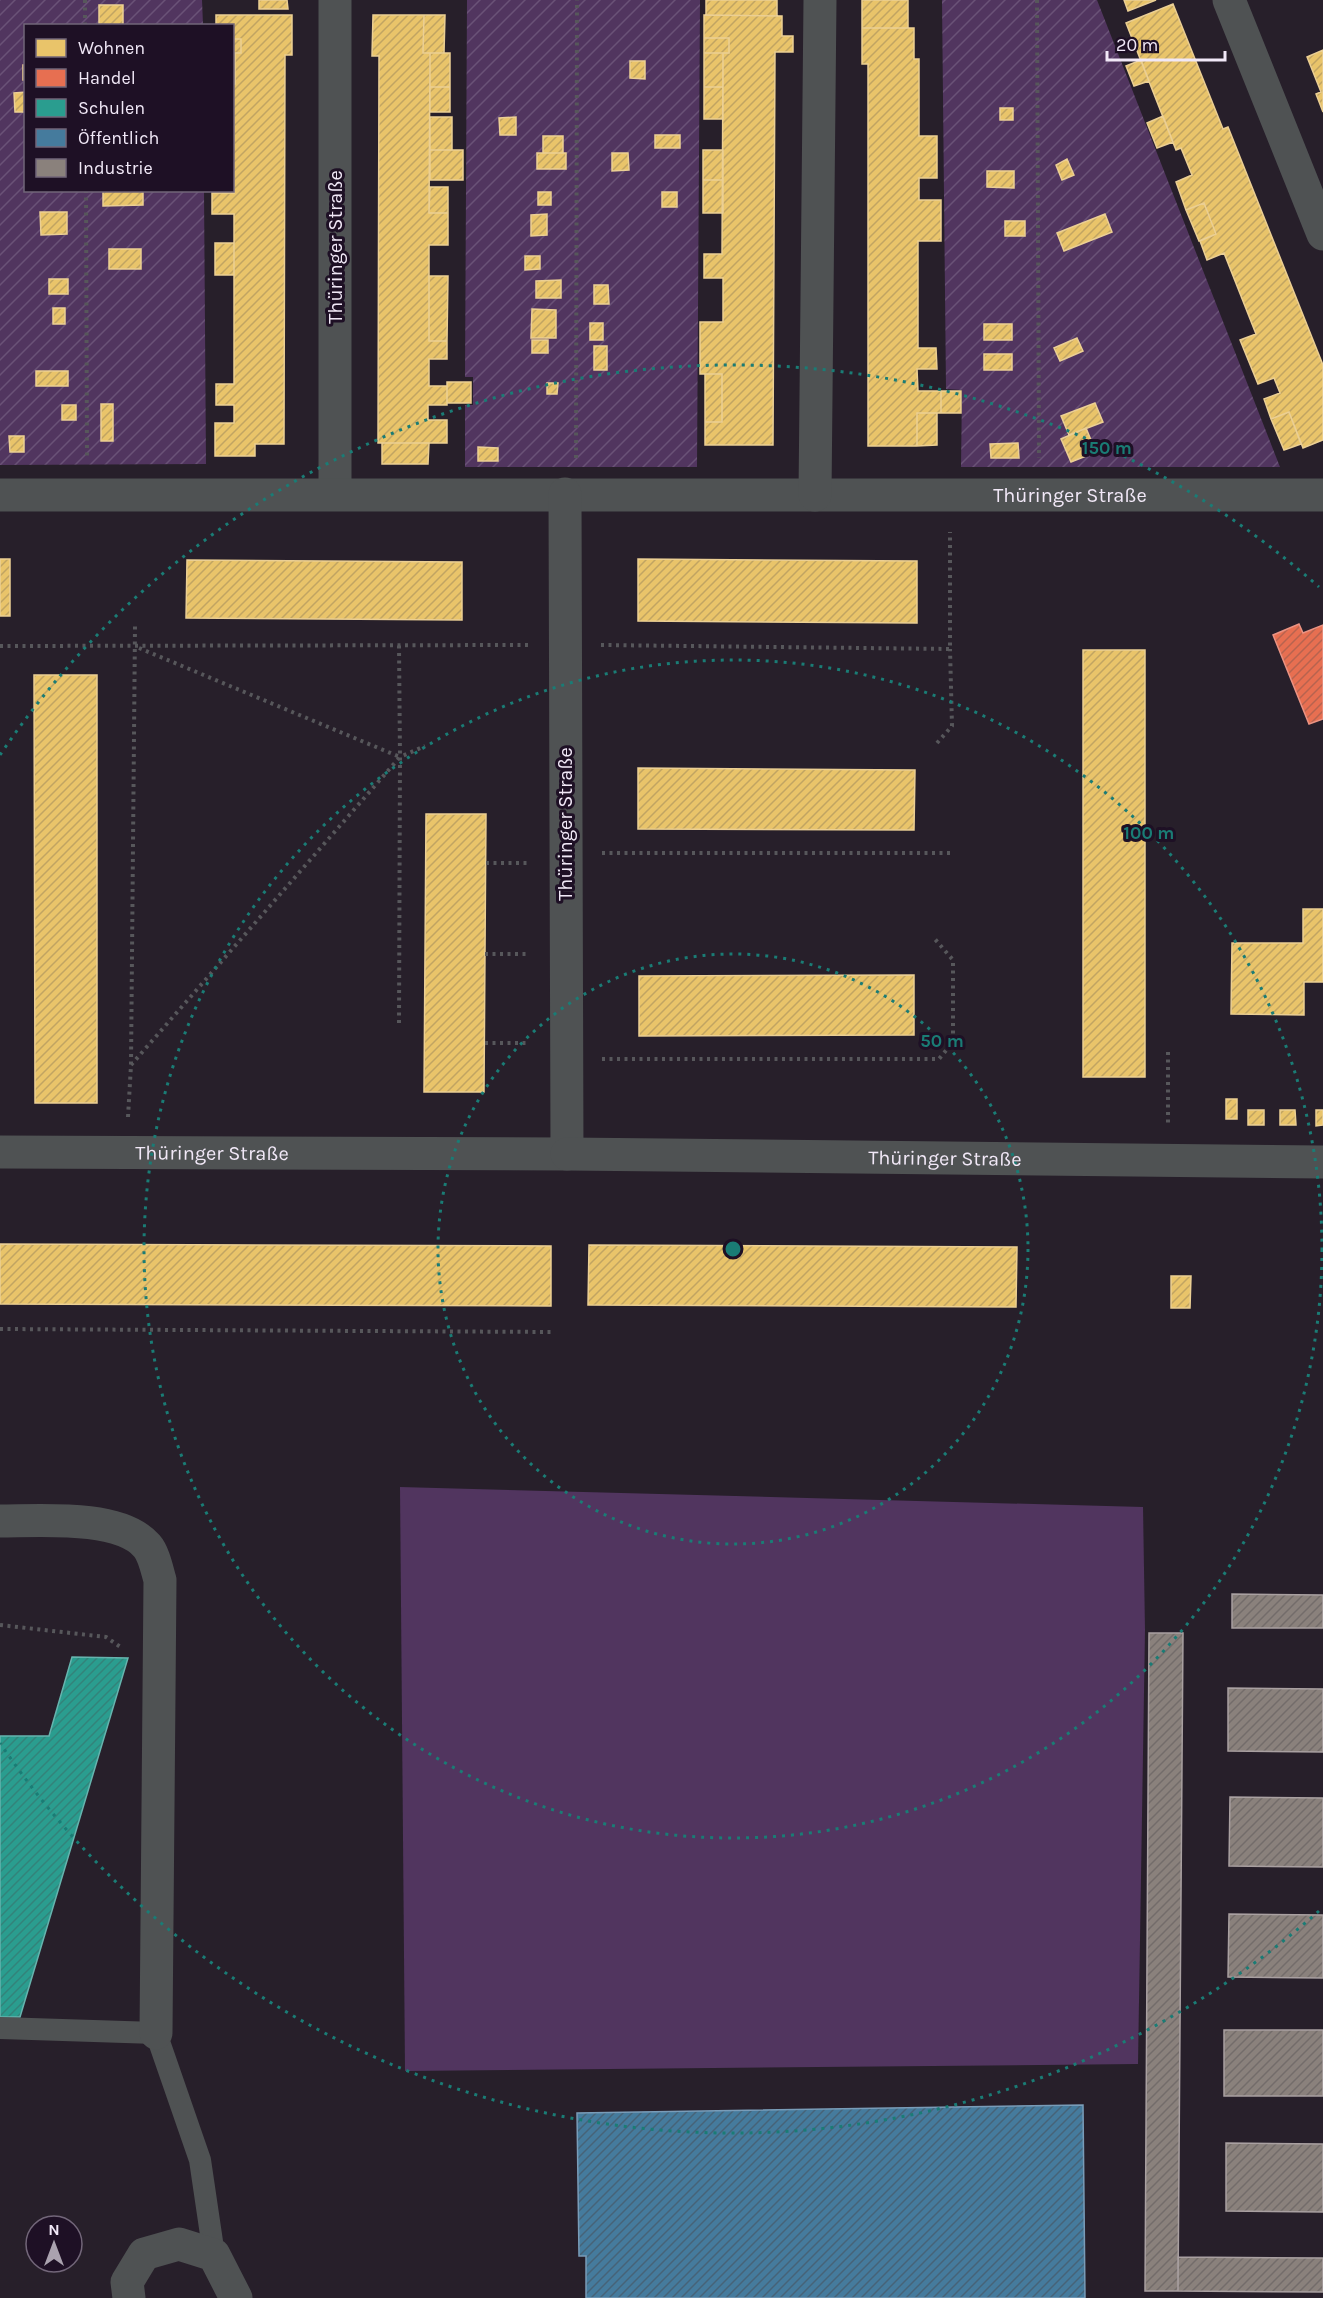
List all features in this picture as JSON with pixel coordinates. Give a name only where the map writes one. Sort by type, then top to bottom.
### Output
[{"type":"street","name":"Thüringer Straße","points":[[335,0],[335,494]]},
{"type":"street","points":[[815,495],[820,0]]},
{"type":"street","points":[[1229,0],[1323,234]]},
{"type":"street","name":"Thüringer Straße","points":[[0,495],[1323,495]]},
{"type":"street","name":"Thüringer Straße","points":[[567,1154],[565,858],[570,495]]},
{"type":"street","name":"Thüringer Straße","points":[[0,1152],[567,1154],[1323,1162]]},
{"type":"street","points":[[0,1521],[88,1522],[129,1533],[148,1546],[160,1580],[156,2033]]},
{"type":"street","points":[[129,2298],[127,2282],[144,2254],[179,2244],[214,2255],[236,2298]]},
{"type":"lane","points":[[0,2028],[156,2033],[200,2160],[214,2255]]},
{"type":"path","points":[[85,0],[85,24]]},
{"type":"path","points":[[570,495],[577,0]]},
{"type":"path","points":[[1037,0],[1039,495]]},
{"type":"path","points":[[86,192],[87,495]]},
{"type":"path","points":[[126,1152],[131,1065],[135,626]]},
{"type":"path","points":[[399,645],[399,1023]]},
{"type":"path","points":[[136,646],[399,756]]},
{"type":"path","points":[[937,743],[952,726],[950,649]]},
{"type":"path","points":[[131,1065],[399,756],[425,746]]},
{"type":"path","points":[[486,863],[565,858],[951,853]]},
{"type":"path","points":[[485,1043],[566,1051],[939,1059],[953,1042],[953,960],[934,938]]},
{"type":"path","points":[[485,954],[566,953]]},
{"type":"path","points":[[1168,1052],[1168,1162]]},
{"type":"path","points":[[0,1329],[551,1332]]},
{"type":"path","points":[[0,1625],[106,1637],[159,1674]]},
{"type":"shaded area","points":[[0,0],[202,0],[203,24],[24,24],[24,192],[204,192],[206,464],[0,465]]},
{"type":"shaded area","points":[[467,0],[700,0],[697,467],[465,467],[465,405],[473,405],[473,377],[465,377]]},
{"type":"shaded area","points":[[942,0],[1097,0],[1280,467],[961,467],[962,390],[946,389]]},
{"type":"shaded area","points":[[400,1487],[1143,1507],[1145,1630],[1138,2064],[405,2071]]},
{"type":"building: Wohnen","points":[[259,0],[287,0],[288,9],[259,9]]},
{"type":"building: Wohnen","points":[[706,0],[777,0],[777,16],[706,15]]},
{"type":"building: Wohnen","points":[[862,0],[908,0],[908,28],[862,28]]},
{"type":"building: Wohnen","points":[[1124,0],[1156,0],[1128,11]]},
{"type":"building: Wohnen","points":[[1173,4],[1223,129],[1228,127],[1323,365],[1323,440],[1303,448],[1289,412],[1271,419],[1264,399],[1280,393],[1274,378],[1258,384],[1240,340],[1256,334],[1224,253],[1207,260],[1200,241],[1216,234],[1204,203],[1186,210],[1176,182],[1192,175],[1181,148],[1176,150],[1126,23]]},
{"type":"building: Wohnen","points":[[99,5],[123,5],[123,24],[99,24]]},
{"type":"building: Wohnen","points":[[216,15],[292,15],[292,55],[285,55],[284,444],[255,444],[255,456],[215,456],[215,423],[234,423],[234,405],[216,405],[216,384],[234,384],[234,214],[212,214],[212,193],[234,193],[235,53],[241,53],[241,39],[234,39],[234,24],[216,24]]},
{"type":"building: Wohnen","points":[[373,15],[424,15],[423,53],[430,53],[429,213],[448,213],[448,245],[429,245],[429,341],[447,341],[447,359],[429,359],[429,386],[447,386],[447,405],[428,405],[428,420],[447,420],[447,443],[378,443],[379,56],[372,56]]},
{"type":"building: Wohnen","points":[[424,15],[445,15],[444,53],[423,53]]},
{"type":"building: Wohnen","points":[[704,15],[782,16],[782,36],[793,36],[793,52],[775,52],[773,445],[705,445],[705,422],[722,422],[722,374],[700,374],[700,322],[723,322],[723,278],[704,278],[704,254],[722,254],[723,53],[729,53],[729,38],[704,38]]},
{"type":"building: Wohnen","points":[[862,28],[914,28],[914,59],[919,59],[919,136],[937,136],[937,178],[919,178],[919,200],[941,200],[941,241],[918,241],[918,348],[936,348],[937,369],[917,369],[918,391],[941,391],[941,413],[917,413],[917,446],[868,446],[868,64],[862,64]]},
{"type":"building: Wohnen","points":[[704,38],[729,38],[729,53],[704,53]]},
{"type":"building: Wohnen","points":[[234,39],[241,39],[241,53],[234,53]]},
{"type":"building: Wohnen","points":[[1323,50],[1323,112],[1316,94],[1321,92],[1307,57]]},
{"type":"building: Wohnen","points":[[234,53],[235,53],[234,84]]},
{"type":"building: Wohnen","points":[[430,53],[450,53],[450,87],[430,87]]},
{"type":"building: Wohnen","points":[[704,53],[723,53],[723,87],[704,87]]},
{"type":"building: Wohnen","points":[[1141,60],[1149,81],[1134,86],[1126,66]]},
{"type":"building: Wohnen","points":[[630,61],[645,61],[645,79],[630,78]]},
{"type":"building: Wohnen","points":[[430,87],[450,87],[450,112],[430,112]]},
{"type":"building: Wohnen","points":[[704,87],[723,87],[723,119],[704,119]]},
{"type":"building: Wohnen","points":[[24,92],[24,112],[15,112],[14,93]]},
{"type":"building: Wohnen","points":[[1000,108],[1013,108],[1013,120],[1000,120]]},
{"type":"building: Wohnen","points":[[1163,116],[1173,142],[1157,148],[1147,123]]},
{"type":"building: Wohnen","points":[[430,117],[452,117],[452,150],[430,150]]},
{"type":"building: Wohnen","points":[[516,117],[516,135],[500,135],[499,118]]},
{"type":"building: Wohnen","points":[[655,135],[680,135],[680,148],[655,148]]},
{"type":"building: Wohnen","points":[[543,136],[563,136],[563,153],[543,153]]},
{"type":"building: Wohnen","points":[[430,150],[463,150],[463,180],[430,180]]},
{"type":"building: Wohnen","points":[[703,150],[723,150],[723,180],[703,180]]},
{"type":"building: Wohnen","points":[[537,153],[566,153],[566,169],[537,169]]},
{"type":"building: Wohnen","points":[[612,153],[628,153],[629,170],[612,171]]},
{"type":"building: Wohnen","points":[[1067,159],[1074,175],[1062,180],[1056,165]]},
{"type":"building: Wohnen","points":[[987,171],[1014,171],[1014,188],[987,187]]},
{"type":"building: Wohnen","points":[[703,180],[723,180],[723,213],[703,213]]},
{"type":"building: Wohnen","points":[[430,187],[448,187],[448,213],[429,213]]},
{"type":"building: Wohnen","points":[[103,192],[143,192],[143,205],[103,206]]},
{"type":"building: Wohnen","points":[[538,192],[551,192],[551,205],[538,205]]},
{"type":"building: Wohnen","points":[[662,192],[677,192],[677,207],[662,207]]},
{"type":"building: Wohnen","points":[[1204,203],[1216,234],[1199,241],[1186,210]]},
{"type":"building: Wohnen","points":[[40,212],[67,212],[67,234],[41,235]]},
{"type":"building: Wohnen","points":[[547,214],[547,235],[531,236],[531,215]]},
{"type":"building: Wohnen","points":[[1105,214],[1112,232],[1064,251],[1057,233]]},
{"type":"building: Wohnen","points":[[1005,221],[1025,221],[1025,236],[1005,236]]},
{"type":"building: Wohnen","points":[[215,243],[234,243],[234,275],[215,275]]},
{"type":"building: Wohnen","points":[[109,249],[141,249],[141,269],[109,269]]},
{"type":"building: Wohnen","points":[[525,256],[540,256],[540,269],[525,270]]},
{"type":"building: Wohnen","points":[[429,276],[448,276],[447,341],[429,341]]},
{"type":"building: Wohnen","points":[[49,279],[68,279],[68,294],[49,294]]},
{"type":"building: Wohnen","points":[[561,280],[561,298],[536,298],[536,281]]},
{"type":"building: Wohnen","points":[[594,285],[608,285],[609,304],[594,304]]},
{"type":"building: Wohnen","points":[[53,308],[65,308],[65,324],[53,324]]},
{"type":"building: Wohnen","points":[[532,309],[556,310],[556,338],[531,338]]},
{"type":"building: Wohnen","points":[[590,323],[603,323],[603,340],[590,340]]},
{"type":"building: Wohnen","points":[[984,324],[1012,324],[1012,340],[984,340]]},
{"type":"building: Wohnen","points":[[1077,338],[1083,351],[1060,361],[1054,348]]},
{"type":"building: Wohnen","points":[[532,340],[548,340],[548,353],[532,353]]},
{"type":"building: Wohnen","points":[[594,346],[607,346],[607,370],[594,370]]},
{"type":"building: Wohnen","points":[[984,354],[1012,354],[1012,370],[984,370]]},
{"type":"building: Wohnen","points":[[36,371],[68,371],[68,386],[36,386]]},
{"type":"building: Wohnen","points":[[705,374],[722,374],[722,422],[705,422]]},
{"type":"building: Wohnen","points":[[447,382],[471,382],[471,403],[447,403]]},
{"type":"building: Wohnen","points":[[547,383],[558,383],[557,394],[547,394]]},
{"type":"building: Wohnen","points":[[941,391],[961,391],[961,413],[941,413]]},
{"type":"building: Wohnen","points":[[1095,403],[1103,422],[1069,435],[1061,416]]},
{"type":"building: Wohnen","points":[[101,404],[113,404],[113,441],[101,441]]},
{"type":"building: Wohnen","points":[[62,405],[76,405],[76,420],[62,420]]},
{"type":"building: Wohnen","points":[[1289,412],[1301,444],[1284,450],[1271,419]]},
{"type":"building: Wohnen","points":[[917,413],[937,413],[937,445],[917,446]]},
{"type":"building: Wohnen","points":[[1086,428],[1096,452],[1071,462],[1061,439]]},
{"type":"building: Wohnen","points":[[9,436],[24,436],[24,452],[10,452]]},
{"type":"building: Wohnen","points":[[382,443],[429,443],[428,464],[382,464]]},
{"type":"building: Wohnen","points":[[1018,443],[1019,458],[991,458],[990,444]]},
{"type":"building: Wohnen","points":[[478,447],[498,448],[498,461],[478,461]]},
{"type":"building: Wohnen","points":[[0,559],[10,559],[10,616],[0,616]]},
{"type":"building: Wohnen","points":[[638,559],[917,561],[917,623],[638,621]]},
{"type":"building: Wohnen","points":[[187,560],[462,562],[462,620],[186,618]]},
{"type":"building: Wohnen","points":[[1083,650],[1145,650],[1145,1077],[1083,1077]]},
{"type":"building: Wohnen","points":[[34,675],[97,675],[97,1103],[35,1103]]},
{"type":"building: Wohnen","points":[[638,768],[915,770],[914,830],[638,829]]},
{"type":"building: Wohnen","points":[[426,814],[486,814],[484,1092],[424,1092]]},
{"type":"building: Wohnen","points":[[1303,909],[1323,909],[1323,982],[1304,982],[1304,1015],[1231,1014],[1232,943],[1303,943]]},
{"type":"building: Wohnen","points":[[914,975],[914,1035],[639,1036],[639,976]]},
{"type":"building: Wohnen","points":[[1226,1099],[1237,1099],[1237,1119],[1226,1119]]},
{"type":"building: Wohnen","points":[[1248,1110],[1264,1110],[1264,1125],[1248,1125]]},
{"type":"building: Wohnen","points":[[1280,1110],[1295,1110],[1296,1125],[1280,1125]]},
{"type":"building: Wohnen","points":[[1316,1110],[1323,1110],[1323,1125],[1316,1126]]},
{"type":"building: Wohnen","points":[[0,1244],[551,1246],[551,1306],[0,1304]]},
{"type":"building: Wohnen","points":[[589,1245],[1017,1247],[1016,1307],[588,1305]]},
{"type":"building: Wohnen","points":[[1171,1276],[1191,1276],[1190,1308],[1171,1308]]},
{"type":"building: Handel","points":[[1299,624],[1303,633],[1323,625],[1323,719],[1309,724],[1273,635]]},
{"type":"building: Schulen","points":[[72,1657],[128,1658],[20,2017],[0,2017],[0,1736],[49,1736]]},
{"type":"building: Öffentlich","points":[[1083,2105],[1085,2298],[586,2298],[586,2256],[579,2256],[577,2113]]},
{"type":"building: Industrie","points":[[1232,1594],[1323,1595],[1323,1628],[1232,1628]]},
{"type":"building: Industrie","points":[[1149,1633],[1183,1633],[1178,2291],[1145,2291]]},
{"type":"building: Industrie","points":[[1228,1688],[1323,1689],[1323,1752],[1228,1751]]},
{"type":"building: Industrie","points":[[1230,1797],[1323,1798],[1323,1867],[1229,1866]]},
{"type":"building: Industrie","points":[[1229,1914],[1323,1915],[1323,1978],[1228,1977]]},
{"type":"building: Industrie","points":[[1224,2030],[1323,2030],[1323,2096],[1224,2096]]},
{"type":"building: Industrie","points":[[1226,2143],[1323,2144],[1323,2212],[1226,2211]]},
{"type":"building: Industrie","points":[[1178,2257],[1323,2258],[1323,2292],[1178,2291]]}]
